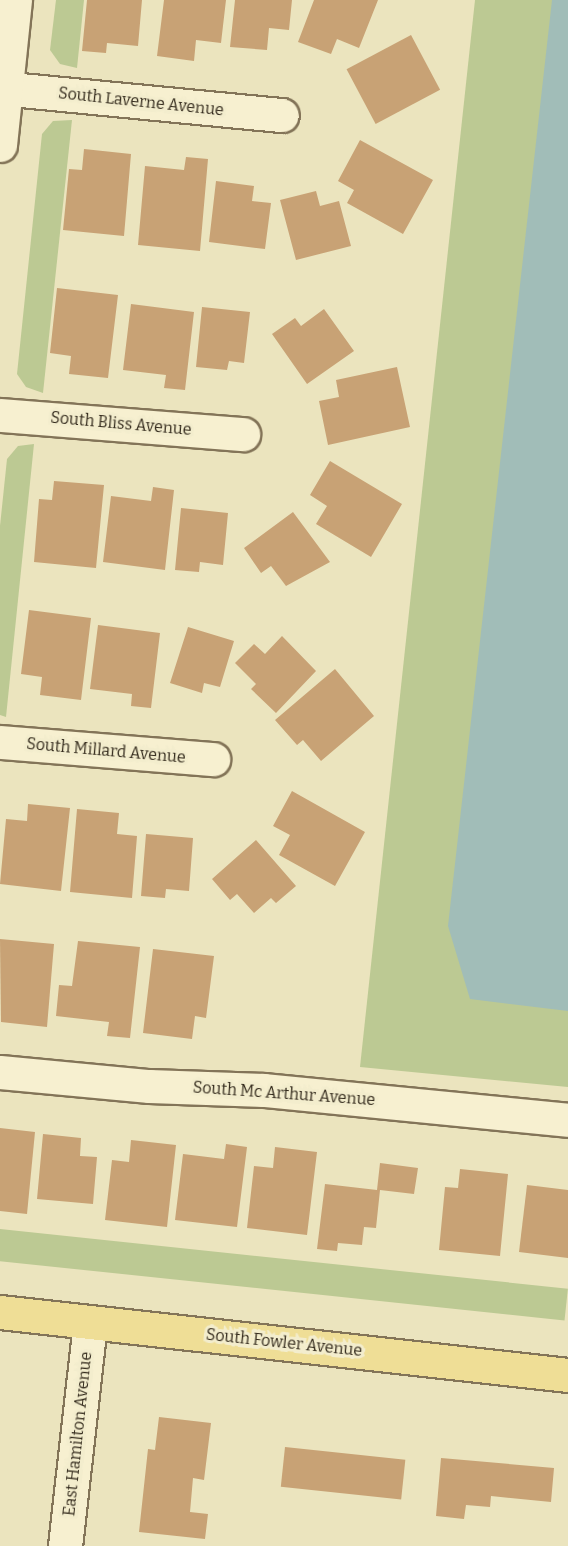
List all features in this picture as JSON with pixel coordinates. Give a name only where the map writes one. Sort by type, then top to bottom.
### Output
[{"type":"main road","name":"South Fowler Avenue","points":[[0,1312],[568,1375]]},
{"type":"street","points":[[0,145],[3,88],[15,0]]},
{"type":"street","name":"South Laverne Avenue","points":[[3,88],[282,115]]},
{"type":"street","name":"South Bliss Avenue","points":[[0,415],[243,434]]},
{"type":"street","name":"South Millard Avenue","points":[[0,742],[213,759]]},
{"type":"street","name":"South Mc Arthur Avenue","points":[[0,1072],[149,1086],[264,1090],[568,1120]]},
{"type":"street","name":"East Hamilton Avenue","points":[[65,1546],[90,1322]]},
{"type":"green space","points":[[56,0],[84,0],[77,68],[60,64],[50,50]]},
{"type":"green space","points":[[475,0],[568,0],[568,1087],[360,1067]]},
{"type":"green space","points":[[72,120],[43,393],[26,387],[17,374],[42,134],[53,121]]},
{"type":"green space","points":[[34,444],[6,717],[0,715],[0,526],[7,459],[18,446]]},
{"type":"green space","points":[[0,1229],[568,1289],[565,1321],[0,1261]]},
{"type":"water","points":[[552,0],[568,0],[568,1011],[470,999],[448,926]]},
{"type":"building","points":[[87,0],[142,0],[138,46],[107,43],[106,53],[82,51]]},
{"type":"building","points":[[164,0],[226,0],[221,43],[196,40],[194,61],[157,56]]},
{"type":"building","points":[[235,0],[292,0],[289,30],[269,28],[267,50],[230,47]]},
{"type":"building","points":[[314,0],[378,0],[359,48],[337,39],[331,54],[298,42]]},
{"type":"building","points":[[411,35],[440,90],[376,124],[347,69]]},
{"type":"building","points":[[360,140],[433,180],[403,234],[347,203],[354,190],[338,181]]},
{"type":"building","points":[[84,149],[131,154],[124,236],[63,230],[69,169],[82,170]]},
{"type":"building","points":[[186,157],[208,159],[200,251],[138,245],[145,166],[184,170]]},
{"type":"building","points":[[216,181],[254,186],[252,201],[271,203],[265,249],[209,242]]},
{"type":"building","points":[[316,191],[320,206],[339,201],[351,246],[296,260],[280,200]]},
{"type":"building","points":[[57,288],[118,295],[108,378],[69,374],[71,356],[50,353]]},
{"type":"building","points":[[131,304],[194,312],[185,390],[164,388],[166,375],[123,370]]},
{"type":"building","points":[[202,307],[250,312],[244,363],[229,361],[227,370],[196,367]]},
{"type":"building","points":[[324,309],[354,351],[307,384],[272,334],[295,318],[301,326]]},
{"type":"building","points":[[397,367],[410,427],[328,445],[319,401],[339,397],[336,380]]},
{"type":"building","points":[[330,461],[402,504],[371,557],[316,524],[327,506],[310,495]]},
{"type":"building","points":[[54,481],[104,485],[96,568],[34,562],[39,499],[52,500]]},
{"type":"building","points":[[153,487],[174,490],[165,570],[103,562],[111,496],[151,501]]},
{"type":"building","points":[[181,508],[228,513],[223,565],[200,562],[199,572],[175,570]]},
{"type":"building","points":[[293,512],[330,562],[286,586],[271,566],[261,573],[244,548]]},
{"type":"building","points":[[29,610],[91,618],[81,700],[40,695],[42,677],[21,674]]},
{"type":"building","points":[[98,625],[160,633],[151,708],[131,706],[132,694],[90,689]]},
{"type":"building","points":[[188,627],[234,641],[220,687],[204,683],[202,693],[170,683]]},
{"type":"building","points":[[282,636],[316,671],[276,713],[251,689],[256,684],[235,663],[254,644],[265,654]]},
{"type":"building","points":[[335,669],[374,716],[321,761],[303,740],[297,745],[275,720]]},
{"type":"building","points":[[292,791],[365,832],[335,886],[279,855],[290,835],[273,826]]},
{"type":"building","points":[[28,804],[70,808],[61,891],[0,884],[6,819],[27,821]]},
{"type":"building","points":[[77,809],[119,813],[117,834],[137,836],[132,898],[70,892]]},
{"type":"building","points":[[146,834],[193,838],[189,891],[166,889],[165,898],[141,896]]},
{"type":"building","points":[[256,840],[296,886],[276,903],[271,898],[254,913],[237,894],[230,900],[212,879]]},
{"type":"building","points":[[0,939],[54,944],[47,1027],[1,1022]]},
{"type":"building","points":[[78,941],[140,947],[130,1038],[107,1036],[109,1022],[56,1016],[59,985],[72,986]]},
{"type":"building","points":[[153,949],[214,956],[206,1018],[195,1016],[192,1039],[143,1033]]},
{"type":"building","points":[[0,1128],[35,1132],[27,1214],[0,1211]]},
{"type":"building","points":[[43,1134],[81,1138],[80,1156],[97,1157],[93,1204],[37,1199]]},
{"type":"building","points":[[131,1140],[176,1145],[167,1227],[105,1220],[112,1160],[129,1162]]},
{"type":"building","points":[[226,1144],[247,1147],[237,1227],[175,1220],[183,1154],[224,1159]]},
{"type":"building","points":[[275,1147],[317,1152],[307,1235],[247,1228],[254,1166],[273,1168]]},
{"type":"building","points":[[380,1163],[418,1168],[414,1194],[380,1190],[376,1228],[364,1227],[362,1245],[338,1243],[337,1251],[317,1249],[325,1184],[377,1190]]},
{"type":"building","points":[[460,1169],[508,1174],[500,1256],[439,1250],[445,1187],[458,1188]]},
{"type":"building","points":[[527,1185],[568,1190],[568,1258],[519,1252]]},
{"type":"building","points":[[159,1417],[211,1423],[204,1480],[193,1478],[190,1512],[208,1514],[205,1539],[139,1532],[148,1449],[155,1450]]},
{"type":"building","points":[[285,1447],[405,1460],[401,1499],[281,1487]]},
{"type":"building","points":[[441,1458],[554,1468],[551,1502],[491,1496],[490,1507],[466,1505],[464,1519],[436,1516]]}]
